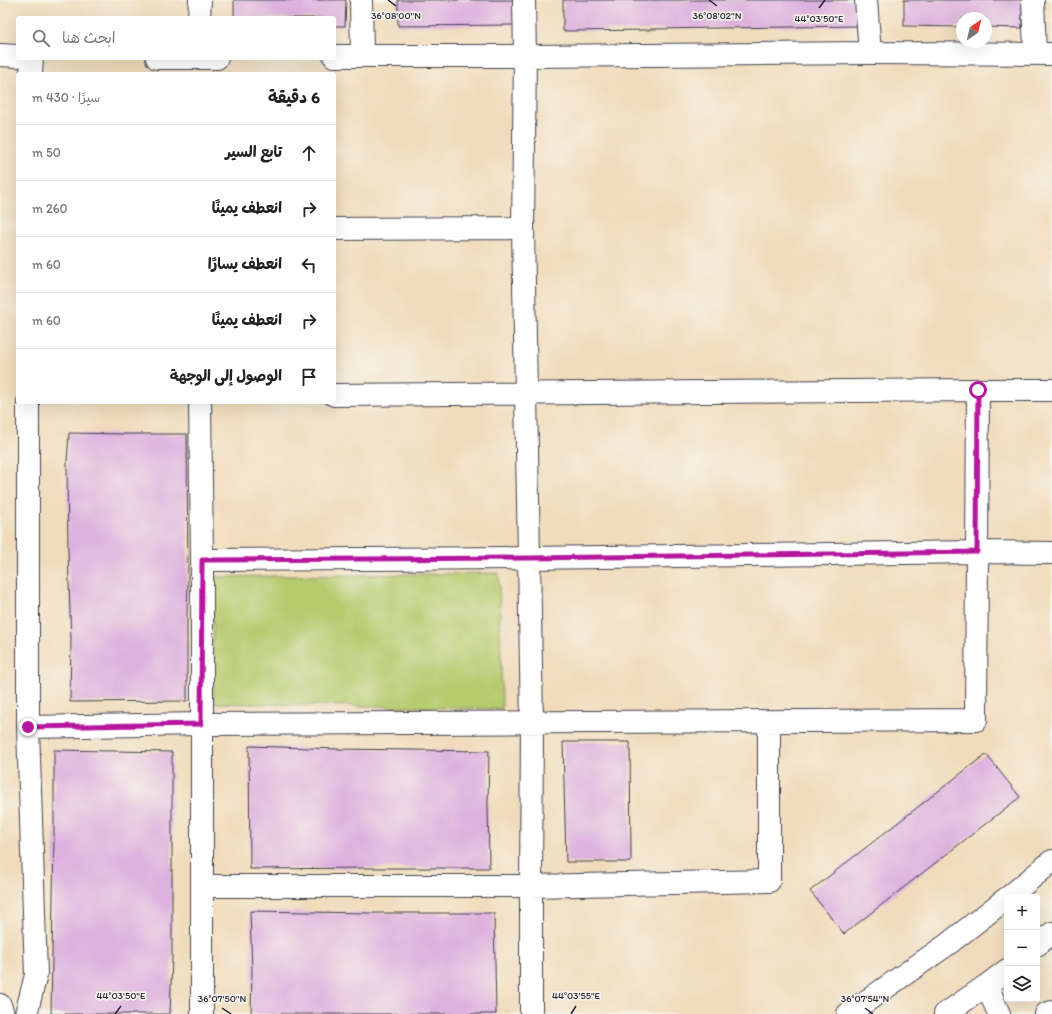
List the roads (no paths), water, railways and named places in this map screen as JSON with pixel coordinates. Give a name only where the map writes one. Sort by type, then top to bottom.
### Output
[{"type":"street","points":[[199,16],[200,0]]},
{"type":"street","points":[[361,0],[362,56]]},
{"type":"street","points":[[524,0],[525,56],[523,228],[532,722],[530,886],[531,1014]]},
{"type":"street","points":[[866,0],[870,53]]},
{"type":"street","points":[[336,56],[1044,53],[1033,0]]},
{"type":"street","points":[[0,55],[16,56]]},
{"type":"street","points":[[31,72],[32,60]]},
{"type":"street","points":[[199,60],[199,72]]},
{"type":"street","points":[[336,228],[523,228]]},
{"type":"street","points":[[28,727],[201,724],[976,720],[978,390]]},
{"type":"street","points":[[336,395],[1052,390]]},
{"type":"street","points":[[26,1014],[36,975],[28,727],[28,404]]},
{"type":"street","points":[[200,404],[202,560],[202,1014]]},
{"type":"street","points":[[202,560],[529,558],[977,552],[1052,553]]},
{"type":"street","points":[[202,886],[530,886],[769,881],[769,722]]},
{"type":"street","points":[[1013,894],[1052,861]]},
{"type":"street","points":[[848,1014],[948,944],[1004,901]]},
{"type":"street","points":[[1040,943],[1052,933]]},
{"type":"street","points":[[945,1014],[1004,972]]},
{"type":"street","points":[[987,985],[999,1014]]},
{"type":"street","points":[[0,1005],[3,1014]]},
{"type":"street","points":[[1046,1014],[1052,1012]]}]
